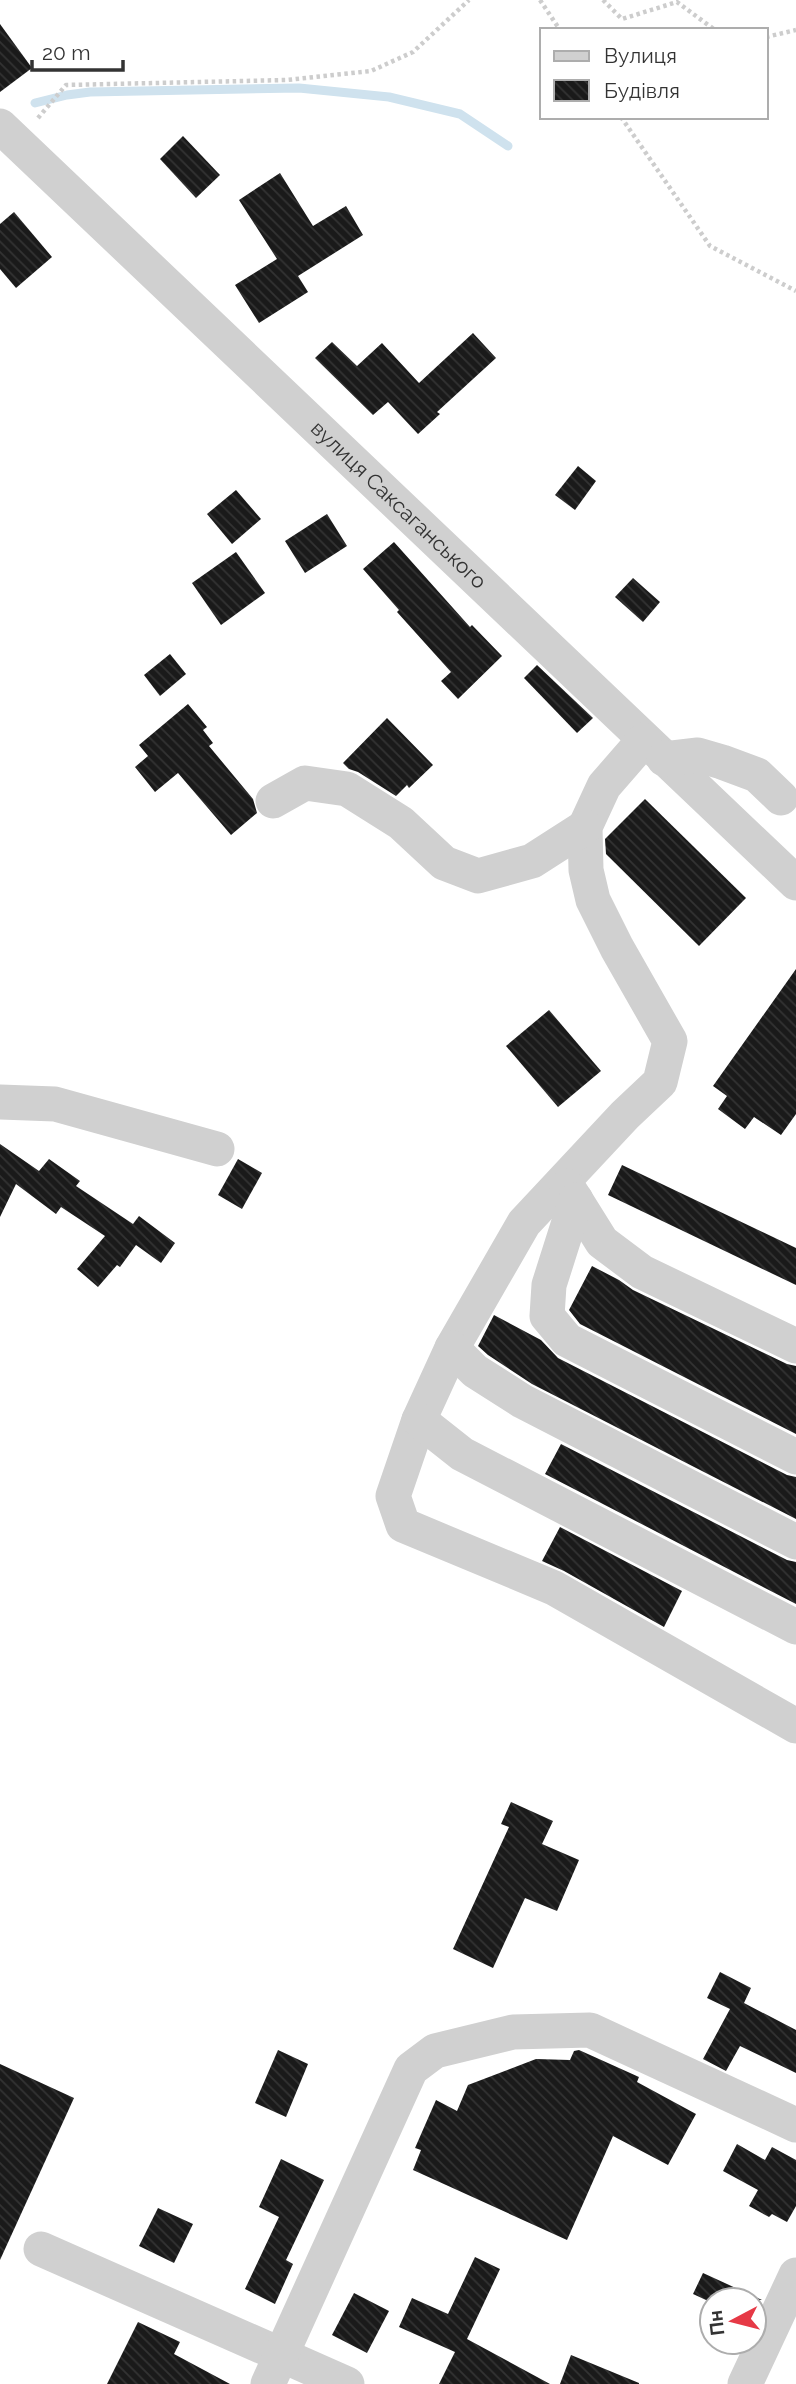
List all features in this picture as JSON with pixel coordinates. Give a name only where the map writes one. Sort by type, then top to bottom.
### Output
[{"type":"street","name":"вулиця Саксаганського","points":[[9,135],[796,883]]},
{"type":"street","points":[[780,798],[757,775],[698,755],[654,750],[604,786],[585,827],[586,870],[593,900],[670,1041],[660,1083],[625,1115],[570,1190],[524,1223],[452,1348],[419,1420],[393,1496],[403,1525],[554,1588],[796,1726]]},
{"type":"street","points":[[272,801],[304,783],[346,789],[401,823],[444,863],[478,876],[531,861],[585,827]]},
{"type":"street","points":[[0,1102],[55,1104],[217,1149]]},
{"type":"street","points":[[570,1190],[602,1242],[642,1272],[796,1346]]},
{"type":"street","points":[[570,1190],[550,1285],[547,1316],[568,1340],[796,1457]]},
{"type":"street","points":[[452,1348],[475,1371],[522,1401],[796,1542]]},
{"type":"street","points":[[419,1420],[462,1454],[796,1627]]},
{"type":"street","points":[[276,2369],[411,2069],[435,2051],[513,2032],[590,2030],[796,2125]]},
{"type":"street","points":[[41,2249],[276,2369],[347,2384]]},
{"type":"street","points":[[745,2384],[796,2275]]},
{"type":"path","points":[[9,135],[66,85],[288,80],[371,71],[413,52],[469,0]]},
{"type":"path","points":[[540,0],[559,28]]},
{"type":"path","points":[[603,0],[622,19],[677,2],[712,28]]},
{"type":"path","points":[[768,37],[796,30]]},
{"type":"path","points":[[622,119],[710,246],[796,291]]},
{"type":"building","points":[[0,24],[32,68],[0,92]]},
{"type":"building","points":[[183,136],[220,175],[196,198],[160,159]]},
{"type":"building","points":[[280,173],[313,226],[346,206],[363,235],[298,276],[308,292],[259,323],[235,285],[277,259],[239,200]]},
{"type":"building","points":[[14,212],[52,257],[16,288],[0,269],[0,224]]},
{"type":"building","points":[[473,333],[496,358],[437,412],[440,414],[418,434],[388,402],[373,415],[315,358],[332,342],[357,366],[382,343],[419,383]]},
{"type":"building","points":[[578,466],[596,481],[575,510],[555,495]]},
{"type":"building","points":[[236,490],[261,519],[232,544],[207,514]]},
{"type":"building","points":[[327,514],[347,546],[305,573],[285,541]]},
{"type":"building","points":[[394,542],[470,627],[472,625],[502,656],[458,699],[441,681],[451,672],[363,569]]},
{"type":"building","points":[[236,552],[265,593],[221,625],[192,583]]},
{"type":"building","points":[[633,578],[660,602],[643,622],[615,597]]},
{"type":"building","points":[[170,654],[186,674],[160,696],[144,675]]},
{"type":"building","points":[[537,665],[593,718],[577,733],[524,678]]},
{"type":"building","points":[[188,704],[207,727],[203,730],[213,743],[209,746],[253,799],[257,813],[231,835],[178,773],[155,792],[135,767],[148,756],[139,745]]},
{"type":"building","points":[[387,718],[433,765],[409,788],[407,785],[396,796],[343,763]]},
{"type":"building","points":[[645,799],[746,898],[699,946],[606,854],[605,839]]},
{"type":"building","points":[[796,969],[796,1114],[781,1135],[754,1117],[745,1129],[718,1109],[727,1096],[713,1086]]},
{"type":"building","points":[[549,1010],[601,1071],[558,1107],[506,1046]]},
{"type":"building","points":[[0,1144],[39,1171],[49,1159],[80,1181],[76,1186],[133,1224],[139,1216],[175,1243],[161,1263],[136,1245],[120,1267],[117,1265],[98,1287],[77,1269],[105,1236],[61,1207],[56,1214],[16,1184],[0,1217]]},
{"type":"building","points":[[238,1159],[262,1173],[242,1209],[218,1195]]},
{"type":"building","points":[[622,1165],[796,1248],[796,1285],[608,1195]]},
{"type":"building","points":[[592,1266],[633,1290],[796,1366],[796,1434],[580,1324],[569,1310]]},
{"type":"building","points":[[494,1315],[541,1340],[558,1358],[787,1475],[796,1477],[796,1519],[532,1384],[488,1355],[478,1346]]},
{"type":"building","points":[[561,1444],[787,1560],[796,1562],[796,1604],[545,1474]]},
{"type":"building","points":[[560,1527],[682,1591],[664,1627],[542,1561]]},
{"type":"building","points":[[511,1802],[553,1821],[542,1844],[579,1860],[557,1911],[525,1898],[493,1968],[453,1949],[509,1827],[501,1824]]},
{"type":"building","points":[[720,1972],[751,1988],[744,2003],[796,2030],[796,2073],[740,2046],[726,2071],[703,2059],[730,2009],[707,1998]]},
{"type":"building","points":[[278,2050],[308,2064],[286,2117],[255,2103]]},
{"type":"building","points":[[579,2050],[639,2077],[637,2082],[696,2114],[668,2165],[613,2136],[567,2240],[413,2170],[421,2150],[415,2148],[436,2100],[457,2111],[468,2085],[536,2059],[570,2060],[574,2051]]},
{"type":"building","points":[[0,2064],[74,2098],[0,2260]]},
{"type":"building","points":[[737,2144],[765,2160],[772,2147],[796,2160],[796,2206],[787,2222],[772,2214],[769,2217],[749,2206],[758,2190],[723,2171]]},
{"type":"building","points":[[281,2159],[324,2180],[286,2260],[293,2264],[275,2304],[245,2289],[279,2217],[259,2207]]},
{"type":"building","points":[[158,2208],[193,2224],[174,2263],[139,2246]]},
{"type":"building","points":[[475,2257],[500,2269],[467,2339],[550,2384],[439,2384],[455,2352],[399,2327],[412,2298],[448,2314]]},
{"type":"building","points":[[703,2273],[731,2286],[698,2286],[698,2296],[693,2294]]},
{"type":"building","points":[[354,2293],[389,2311],[367,2353],[332,2335]]},
{"type":"building","points":[[138,2322],[180,2342],[174,2354],[230,2384],[107,2384]]},
{"type":"building","points":[[571,2355],[639,2383],[639,2384],[560,2384]]},
{"type":"waterway","points":[[35,103],[90,92],[299,88],[389,97],[460,114],[508,146]]}]
